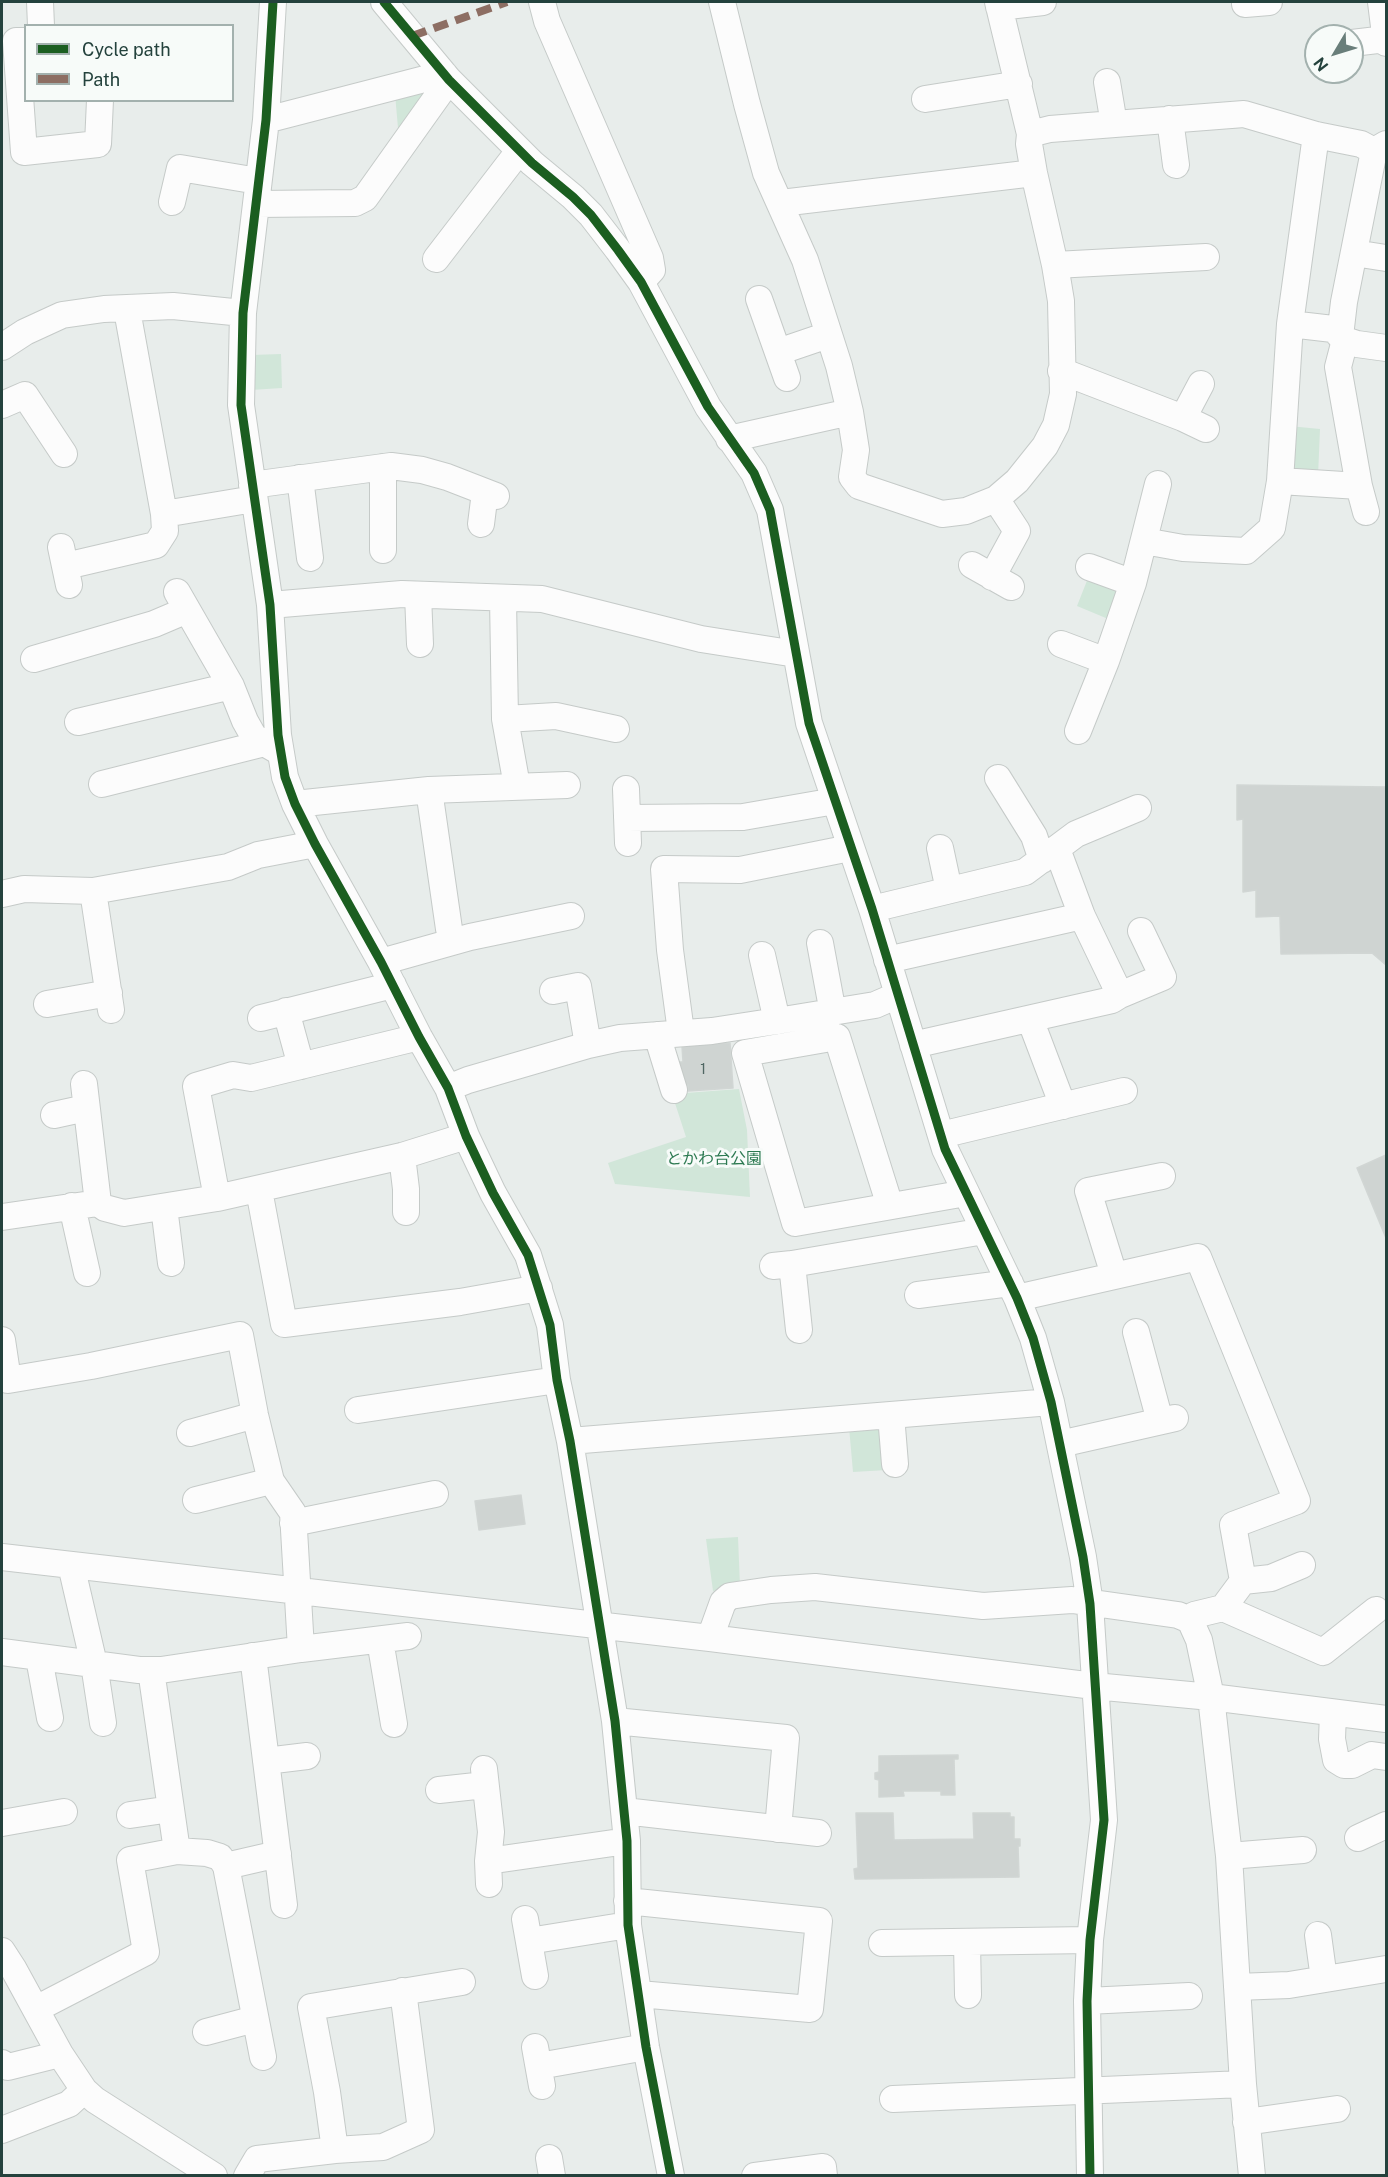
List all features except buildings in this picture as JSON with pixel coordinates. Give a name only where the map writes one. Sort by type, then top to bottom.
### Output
[{"type":"street","points":[[40,2],[41,24]]},
{"type":"street","points":[[273,2],[266,120],[243,313],[241,405],[270,605],[272,747],[295,804],[315,844],[381,962],[418,1037],[448,1088],[466,1136],[493,1193],[528,1255],[550,1325],[557,1380],[570,1441],[615,1721],[627,1841],[628,1913],[646,2047],[671,2175]]},
{"type":"street","points":[[384,2],[447,77],[519,151],[591,215],[641,282],[708,406],[754,473],[770,510],[809,723],[872,909],[945,1149],[1033,1338],[1051,1402],[1083,1557],[1090,1604],[1104,1820],[1090,1940],[1087,2001],[1090,2175]]},
{"type":"street","points":[[542,2],[546,21],[650,258],[652,270],[641,282]]},
{"type":"street","points":[[722,2],[766,173],[805,260],[839,366],[856,450],[852,477],[859,486],[942,514],[966,511],[996,500],[1017,481],[1046,446],[1056,425],[1063,394],[1061,301],[1056,265],[1034,173],[1029,144],[1030,134],[999,4],[1043,2]]},
{"type":"street","points":[[1364,42],[1386,41],[1381,2]]},
{"type":"street","points":[[24,41],[16,41],[24,152],[98,144],[100,102]]},
{"type":"street","points":[[266,120],[447,77]]},
{"type":"street","points":[[172,202],[180,168],[257,193],[355,203],[364,198],[447,77]]},
{"type":"street","points":[[1107,82],[1114,124]]},
{"type":"street","points":[[925,99],[1019,84]]},
{"type":"street","points":[[1030,134],[1050,129],[1244,114],[1316,135],[1380,147],[1354,253],[1338,368],[1359,486],[1366,512]]},
{"type":"street","points":[[1170,119],[1176,165]]},
{"type":"street","points":[[1144,541],[1183,548],[1246,551],[1272,528],[1280,481],[1290,324],[1316,135]]},
{"type":"street","points":[[436,259],[519,151]]},
{"type":"street","points":[[781,203],[1034,173]]},
{"type":"street","points":[[1354,253],[1386,258]]},
{"type":"street","points":[[1056,265],[1145,269],[1196,264]]},
{"type":"street","points":[[759,299],[787,378]]},
{"type":"street","points":[[2,347],[25,332],[62,315],[104,309],[127,310],[173,306],[243,313]]},
{"type":"street","points":[[66,566],[156,545],[165,531],[164,514],[127,310]]},
{"type":"street","points":[[1290,324],[1333,329],[1342,338],[1357,344],[1386,348]]},
{"type":"street","points":[[778,352],[828,335]]},
{"type":"street","points":[[1061,371],[1206,429]]},
{"type":"street","points":[[1183,418],[1201,384]]},
{"type":"street","points":[[2,405],[25,395],[64,454]]},
{"type":"street","points":[[729,439],[850,412]]},
{"type":"street","points":[[164,514],[300,478],[391,466],[422,470],[491,494],[481,524]]},
{"type":"street","points":[[383,467],[383,550]]},
{"type":"street","points":[[300,478],[310,558]]},
{"type":"street","points":[[1280,481],[1359,486]]},
{"type":"street","points":[[1078,730],[1106,661],[1133,583],[1158,484]]},
{"type":"street","points":[[992,576],[1017,531],[996,500]]},
{"type":"street","points":[[1089,567],[1133,583]]},
{"type":"street","points":[[270,605],[418,595],[542,599],[701,639],[796,654]]},
{"type":"street","points":[[418,595],[420,644]]},
{"type":"street","points":[[503,598],[505,719],[517,786]]},
{"type":"street","points":[[34,658],[154,624],[182,601],[231,686],[254,737],[272,747]]},
{"type":"street","points":[[1061,644],[1106,661]]},
{"type":"street","points":[[78,722],[231,686]]},
{"type":"street","points":[[505,719],[556,716],[616,729]]},
{"type":"street","points":[[102,784],[169,778],[272,747]]},
{"type":"street","points":[[998,778],[1034,836],[1050,854],[1120,994]]},
{"type":"street","points":[[295,804],[429,790],[567,785]]},
{"type":"street","points":[[626,789],[627,831],[743,817],[835,801]]},
{"type":"street","points":[[429,790],[449,929]]},
{"type":"street","points":[[872,909],[1025,872],[1076,834],[1138,808]]},
{"type":"street","points":[[2,894],[24,889],[93,891],[228,867],[258,855],[315,844]]},
{"type":"street","points":[[675,1090],[669,1033],[670,950],[664,869],[740,870],[850,848]]},
{"type":"street","points":[[940,848],[949,890]]},
{"type":"street","points":[[47,1004],[110,1001],[93,891]]},
{"type":"street","points":[[381,962],[470,937],[571,916]]},
{"type":"street","points":[[887,960],[1082,916]]},
{"type":"street","points":[[913,1045],[1112,1000],[1120,994],[1168,986],[1141,931]]},
{"type":"street","points":[[819,943],[833,1013]]},
{"type":"street","points":[[762,955],[777,1022]]},
{"type":"street","points":[[261,1018],[393,985]]},
{"type":"street","points":[[553,991],[578,986],[588,1045]]},
{"type":"street","points":[[448,1088],[588,1045],[620,1038],[712,1031],[777,1022],[875,1005],[898,995]]},
{"type":"street","points":[[286,1011],[301,1066]]},
{"type":"street","points":[[1030,1019],[1063,1106]]},
{"type":"street","points":[[217,1198],[196,1086],[233,1075],[251,1078],[418,1037]]},
{"type":"street","points":[[890,1206],[837,1037],[745,1053],[795,1223],[966,1193]]},
{"type":"street","points":[[941,1135],[1124,1091]]},
{"type":"street","points":[[54,1115],[85,1096],[98,1203]]},
{"type":"street","points":[[2,1217],[98,1203],[105,1208],[124,1213],[217,1198],[402,1156],[466,1136]]},
{"type":"street","points":[[402,1156],[406,1212]]},
{"type":"street","points":[[1114,1275],[1088,1191],[1162,1176]]},
{"type":"street","points":[[259,1190],[284,1324],[460,1302],[539,1287]]},
{"type":"street","points":[[72,1206],[87,1273]]},
{"type":"street","points":[[164,1207],[171,1263]]},
{"type":"street","points":[[799,1330],[782,1265],[872,1260],[984,1231]]},
{"type":"street","points":[[918,1295],[1013,1291],[1114,1275],[1198,1257],[1297,1501],[1233,1525],[1243,1581],[1223,1608]]},
{"type":"street","points":[[2,1332],[8,1380],[91,1366],[240,1335],[255,1415],[271,1480],[292,1513],[301,1648]]},
{"type":"street","points":[[1060,1444],[1168,1420],[1145,1344]]},
{"type":"street","points":[[358,1410],[557,1380]]},
{"type":"street","points":[[570,1441],[1051,1402]]},
{"type":"street","points":[[190,1432],[255,1415]]},
{"type":"street","points":[[891,1415],[895,1464]]},
{"type":"street","points":[[196,1500],[271,1480]]},
{"type":"street","points":[[293,1523],[435,1494]]},
{"type":"street","points":[[2,1557],[710,1638],[1094,1686],[1211,1697],[1386,1719]]},
{"type":"street","points":[[71,1565],[94,1664],[103,1723]]},
{"type":"street","points":[[1243,1581],[1271,1578],[1302,1565]]},
{"type":"street","points":[[710,1638],[723,1602],[730,1596],[740,1593],[815,1587],[982,1606],[1072,1600],[1178,1615],[1190,1620],[1199,1640],[1211,1697],[1229,1856],[1243,2084],[1252,2175]]},
{"type":"street","points":[[1190,1620],[1194,1615],[1223,1608],[1323,1652],[1376,1610]]},
{"type":"street","points":[[2,1652],[151,1670],[301,1648],[408,1636]]},
{"type":"street","points":[[380,1640],[394,1724]]},
{"type":"street","points":[[253,1656],[284,1905]]},
{"type":"street","points":[[39,1658],[50,1718]]},
{"type":"street","points":[[151,1670],[175,1783],[171,1809],[177,1851]]},
{"type":"street","points":[[1333,1713],[1332,1739],[1336,1760],[1344,1766],[1352,1766],[1372,1755],[1386,1757]]},
{"type":"street","points":[[615,1721],[786,1738],[778,1829]]},
{"type":"street","points":[[267,1761],[307,1756]]},
{"type":"street","points":[[439,1790],[485,1777],[491,1832],[488,1873],[627,1841]]},
{"type":"street","points":[[130,1815],[171,1809]]},
{"type":"street","points":[[624,1811],[818,1833]]},
{"type":"street","points":[[2,1824],[64,1812]]},
{"type":"street","points":[[1358,1838],[1386,1825]]},
{"type":"street","points":[[1229,1856],[1303,1850]]},
{"type":"street","points":[[36,2009],[150,1961],[130,1860],[177,1851],[207,1853],[220,1857],[226,1866],[263,2057]]},
{"type":"street","points":[[226,1866],[278,1854]]},
{"type":"street","points":[[535,1977],[527,1930],[628,1913],[819,1921],[810,2009],[639,1994]]},
{"type":"street","points":[[1318,1935],[1324,1979]]},
{"type":"street","points":[[882,1943],[1090,1940]]},
{"type":"street","points":[[967,1942],[968,1995]]},
{"type":"street","points":[[2,1951],[60,2054],[84,2090],[95,2100],[214,2175]]},
{"type":"street","points":[[1237,1987],[1289,1985],[1386,1969]]},
{"type":"street","points":[[335,2150],[311,2007],[462,1982]]},
{"type":"street","points":[[247,2175],[257,2159],[383,2147],[421,2130],[403,1991]]},
{"type":"street","points":[[1087,2001],[1189,1996]]},
{"type":"street","points":[[206,2032],[255,2019]]},
{"type":"street","points":[[539,2066],[646,2047]]},
{"type":"street","points":[[2,2063],[8,2067],[60,2054]]},
{"type":"street","points":[[893,2098],[1243,2084]]},
{"type":"street","points":[[2,2130],[69,2104],[84,2090]]},
{"type":"street","points":[[1246,2122],[1337,2109]]},
{"type":"street","points":[[755,2175],[823,2167],[824,2175]]},
{"type":"green space","points":[[426,87],[430,94],[406,128],[398,128],[395,94]]},
{"type":"green space","points":[[281,354],[282,388],[251,390],[251,355]]},
{"type":"green space","points":[[1289,426],[1320,429],[1318,476],[1292,476]]},
{"type":"green space","points":[[1090,573],[1120,584],[1113,621],[1077,606]]},
{"type":"green space","name":"とかわ台公園","points":[[739,1089],[747,1130],[750,1197],[615,1184],[608,1163],[686,1137],[672,1094]]},
{"type":"green space","points":[[878,1425],[884,1431],[887,1470],[853,1472],[849,1427]]},
{"type":"green space","points":[[738,1537],[740,1586],[713,1591],[706,1539]]},
{"type":"marked path","points":[[412,36],[507,2]]},
{"type":"cycle path","points":[[273,2],[266,120],[243,313],[241,405],[270,605],[278,735],[285,777],[295,804],[315,844],[448,1088],[466,1136],[493,1193],[528,1255],[550,1325],[557,1380],[570,1441],[615,1721],[627,1841],[628,1925],[646,2047],[671,2176]]},
{"type":"cycle path","points":[[384,2],[449,80],[532,163],[591,215],[618,250],[641,282],[708,407],[754,473],[770,510],[809,723],[872,909],[945,1149],[1017,1298],[1033,1338],[1051,1402],[1083,1557],[1090,1604],[1104,1820],[1090,1940],[1087,2001],[1090,2176]]}]
